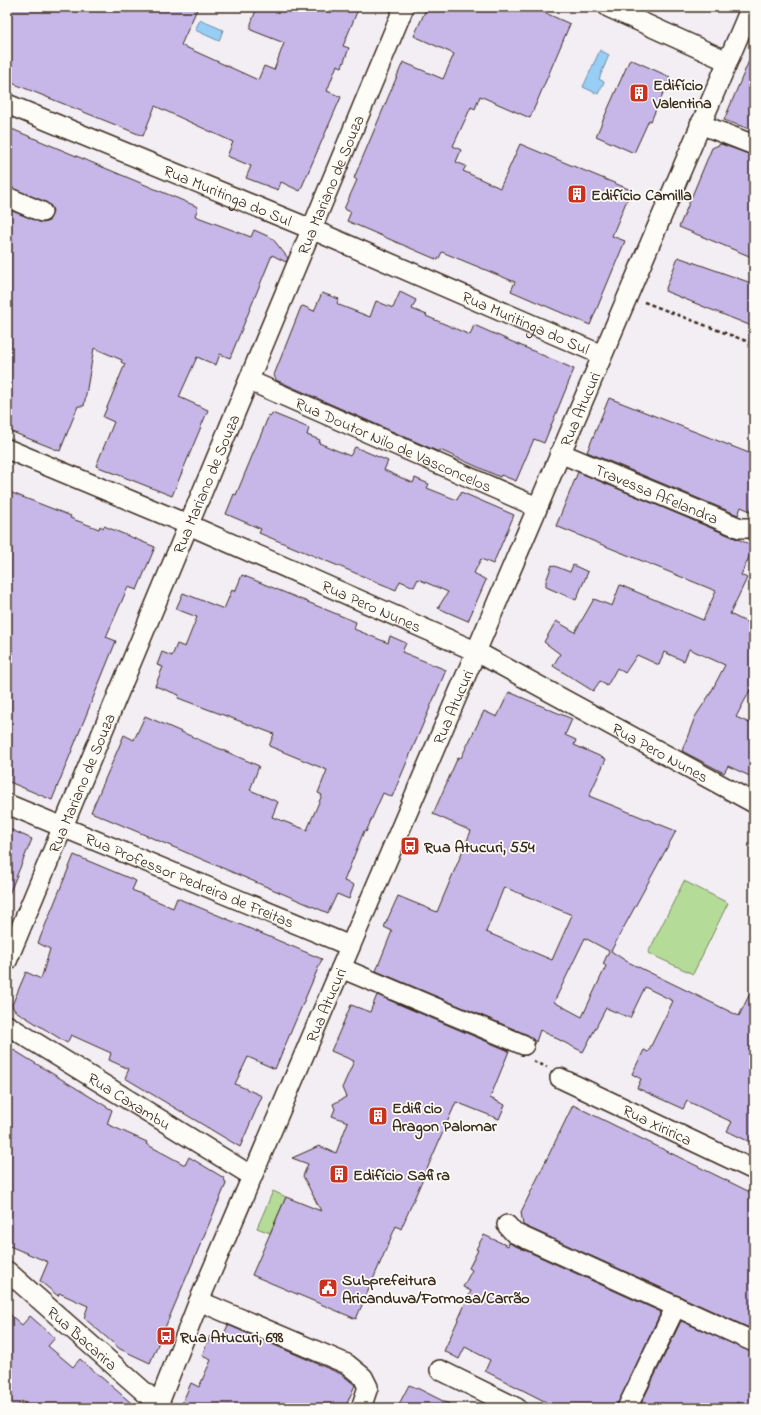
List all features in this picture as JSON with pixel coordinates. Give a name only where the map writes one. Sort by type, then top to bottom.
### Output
[{"type":"street","name":"Rua Mariano de Souza","points":[[7,961],[250,381],[311,229],[404,7]]},
{"type":"street","points":[[608,7],[727,61]]},
{"type":"street","name":"Rua Atucuri","points":[[157,1406],[199,1301],[750,7]]},
{"type":"street","name":"Rua Muritinga do Sul","points":[[7,104],[311,229],[602,355]]},
{"type":"street","points":[[700,124],[754,145]]},
{"type":"street","points":[[7,197],[42,212]]},
{"type":"street","name":"Rua Doutor Nilo de Vasconcelos","points":[[250,381],[537,507]]},
{"type":"street","name":"Rua Pero Nunes","points":[[7,449],[189,525],[475,651],[754,803]]},
{"type":"street","name":"Travessa Afelandra","points":[[560,453],[740,528],[754,528]]},
{"type":"street","name":"Rua Professor Pedreira de Freitas","points":[[7,804],[350,946]]},
{"type":"street","points":[[341,968],[524,1046]]},
{"type":"street","name":"Rua Caxambu","points":[[7,1025],[252,1176]]},
{"type":"street","name":"Rua Xiririca","points":[[560,1078],[754,1170]]},
{"type":"street","points":[[507,1226],[514,1233],[754,1342]]},
{"type":"street","name":"Rua Bacarira","points":[[7,1271],[157,1406]]},
{"type":"street","points":[[199,1301],[347,1364],[363,1378],[368,1387],[368,1392],[361,1408]]},
{"type":"street","points":[[627,1408],[676,1306]]},
{"type":"street","points":[[440,1370],[493,1403],[517,1408]]},
{"type":"path","points":[[627,296],[754,344]]},
{"type":"path","points":[[524,1046],[532,1060],[557,1072],[560,1078]]},
{"type":"green space","points":[[684,881],[728,903],[693,974],[648,953]]},
{"type":"green space","points":[[273,1191],[286,1197],[270,1233],[257,1228]]},
{"type":"water","points":[[200,20],[223,30],[219,41],[195,30]]},
{"type":"water","points":[[600,50],[609,55],[599,79],[604,82],[598,94],[583,87]]},
{"type":"building","points":[[7,7],[198,7],[181,45],[258,80],[264,66],[274,70],[284,43],[251,30],[251,24],[257,7],[359,7],[343,46],[349,48],[342,67],[337,65],[327,91],[341,97],[300,191],[281,182],[278,190],[246,178],[251,166],[227,156],[233,142],[155,106],[143,136],[7,81]]},
{"type":"building","points":[[427,7],[532,7],[570,24],[530,118],[480,96],[475,109],[471,107],[453,146],[461,150],[456,162],[466,166],[463,171],[500,188],[520,144],[631,190],[612,236],[625,241],[590,325],[511,291],[515,282],[442,252],[438,260],[347,221],[351,212],[344,209],[357,180],[354,178],[403,62],[443,79],[454,54],[414,36]]},
{"type":"building","points":[[754,49],[754,133],[750,132],[752,130],[724,120]]},
{"type":"building","name":"Edifício Valentina","points":[[630,59],[670,77],[651,121],[649,120],[634,153],[596,136]]},
{"type":"building","points":[[7,127],[198,207],[195,216],[251,237],[254,230],[272,238],[288,258],[286,262],[272,255],[230,358],[220,354],[216,365],[197,357],[179,397],[208,410],[172,496],[96,466],[114,422],[103,417],[125,364],[121,362],[122,360],[94,348],[84,406],[78,406],[60,451],[7,430],[7,392],[12,380],[7,378],[7,209],[43,223],[49,221],[53,211],[51,206],[46,202],[7,186]]},
{"type":"building","points":[[721,144],[754,156],[754,258],[679,227],[712,148]]},
{"type":"building","points":[[678,257],[754,284],[754,327],[665,291]]},
{"type":"building","points":[[400,292],[416,300],[412,309],[427,315],[426,316],[470,335],[474,325],[574,369],[544,443],[534,439],[516,481],[501,475],[500,477],[440,450],[439,452],[276,380],[274,375],[301,307],[303,306],[314,311],[322,293],[339,299],[337,303],[339,305],[370,317],[376,301],[393,308]]},
{"type":"building","points":[[609,398],[754,455],[754,503],[750,511],[741,507],[738,515],[587,452]]},
{"type":"building","points":[[272,413],[309,428],[307,435],[320,440],[319,443],[350,456],[355,447],[388,461],[384,470],[413,483],[415,478],[429,484],[427,488],[457,500],[461,492],[514,515],[493,564],[481,559],[474,573],[486,580],[468,621],[438,608],[448,592],[418,579],[414,587],[400,581],[396,590],[259,533],[261,529],[226,514],[234,494],[236,495],[269,415],[271,416]]},
{"type":"building","points":[[578,472],[754,546],[741,575],[747,578],[730,614],[754,626],[754,683],[736,717],[754,725],[754,778],[728,766],[724,773],[682,751],[695,717],[710,694],[725,665],[689,649],[684,661],[664,652],[659,665],[637,655],[625,673],[617,668],[607,686],[600,681],[593,691],[553,666],[560,654],[544,642],[556,621],[575,632],[594,599],[612,606],[620,585],[703,620],[716,591],[556,526]]},
{"type":"building","points":[[7,491],[71,516],[70,518],[99,529],[100,526],[103,528],[104,526],[155,547],[137,590],[128,587],[106,637],[116,641],[52,800],[7,781]]},
{"type":"building","points":[[552,565],[570,572],[573,565],[588,572],[576,600],[546,587],[546,581]]},
{"type":"building","points":[[242,575],[356,622],[354,629],[388,643],[390,636],[406,643],[402,652],[446,670],[392,797],[383,793],[366,832],[364,831],[344,881],[354,885],[349,899],[337,894],[328,913],[91,812],[124,735],[134,740],[145,716],[259,766],[250,790],[278,802],[272,817],[307,830],[322,795],[318,793],[327,770],[269,746],[274,734],[178,698],[179,695],[155,686],[163,667],[157,665],[162,652],[172,656],[177,644],[185,647],[197,617],[176,609],[183,593],[224,609],[232,590],[235,592]]},
{"type":"building","points":[[509,692],[572,719],[565,735],[576,740],[574,745],[606,759],[589,796],[676,831],[611,951],[626,961],[739,1016],[754,985],[754,1144],[727,1131],[732,1122],[687,1101],[683,1109],[637,1088],[641,1079],[632,1074],[644,1050],[648,1052],[673,1001],[645,987],[630,1018],[606,1008],[583,1052],[540,1030],[536,1042],[528,1035],[376,971],[392,931],[384,927],[398,896],[437,912],[471,831],[433,814],[458,757],[461,758],[484,711],[497,717]],"holes":[[[504,887],[572,915],[552,960],[486,932]],[[585,938],[609,951],[603,964],[606,966],[582,1017],[554,1002]]]},
{"type":"building","points":[[7,828],[32,839],[7,899]]},
{"type":"building","points":[[74,855],[136,881],[132,890],[173,908],[177,898],[322,959],[275,1069],[248,1057],[235,1084],[262,1096],[240,1147],[125,1078],[129,1069],[109,1060],[111,1053],[71,1035],[67,1043],[14,1010],[12,1005],[26,972],[41,979],[50,949],[38,943]]},
{"type":"building","points":[[377,995],[509,1051],[490,1098],[505,1105],[499,1119],[456,1102],[401,1229],[396,1226],[356,1319],[252,1275],[286,1197],[321,1211],[303,1176],[308,1164],[292,1158],[319,1146],[336,1153],[348,1122],[332,1116],[335,1109],[333,1104],[346,1097],[342,1088],[354,1061],[331,1051],[351,1005],[370,1012]]},
{"type":"building","points":[[7,1046],[112,1110],[107,1124],[147,1142],[146,1144],[185,1165],[189,1157],[224,1178],[226,1184],[150,1363],[120,1349],[84,1318],[88,1306],[59,1293],[58,1296],[40,1281],[48,1262],[7,1245]]},
{"type":"building","points":[[573,1105],[754,1194],[754,1330],[523,1225],[521,1212]]},
{"type":"building","points":[[484,1235],[508,1246],[509,1243],[661,1312],[616,1408],[558,1408],[485,1371],[490,1360],[465,1347],[459,1359],[444,1351],[471,1291],[463,1287],[472,1270],[469,1268],[478,1250],[476,1249]]},
{"type":"building","points":[[7,1312],[22,1325],[30,1316],[55,1338],[48,1346],[73,1367],[80,1359],[137,1408],[30,1408],[22,1401],[16,1408],[7,1408]]},
{"type":"building","points":[[681,1321],[754,1353],[754,1408],[737,1402],[734,1408],[639,1408]]},
{"type":"building","points":[[228,1325],[341,1374],[355,1385],[345,1408],[180,1408],[191,1383],[199,1387],[211,1360],[202,1356],[210,1336],[221,1341]]},
{"type":"building","points":[[409,1385],[417,1388],[457,1408],[397,1408]]},
{"type":"place","name":"Edifício Valentina","points":[[639,93]]},
{"type":"place","name":"Edifício Camilla","points":[[577,194]]},
{"type":"place","name":"Rua Atucuri, 554","points":[[410,846]]},
{"type":"place","name":"Edificio Aragon Palomar","points":[[378,1116]]},
{"type":"place","name":"Edifício Safira","points":[[339,1174]]},
{"type":"place","name":"Subprefeitura Aricanduva/Formosa/Carrão","points":[[328,1288]]},
{"type":"place","name":"Rua Atucuri, 698","points":[[166,1336]]}]
